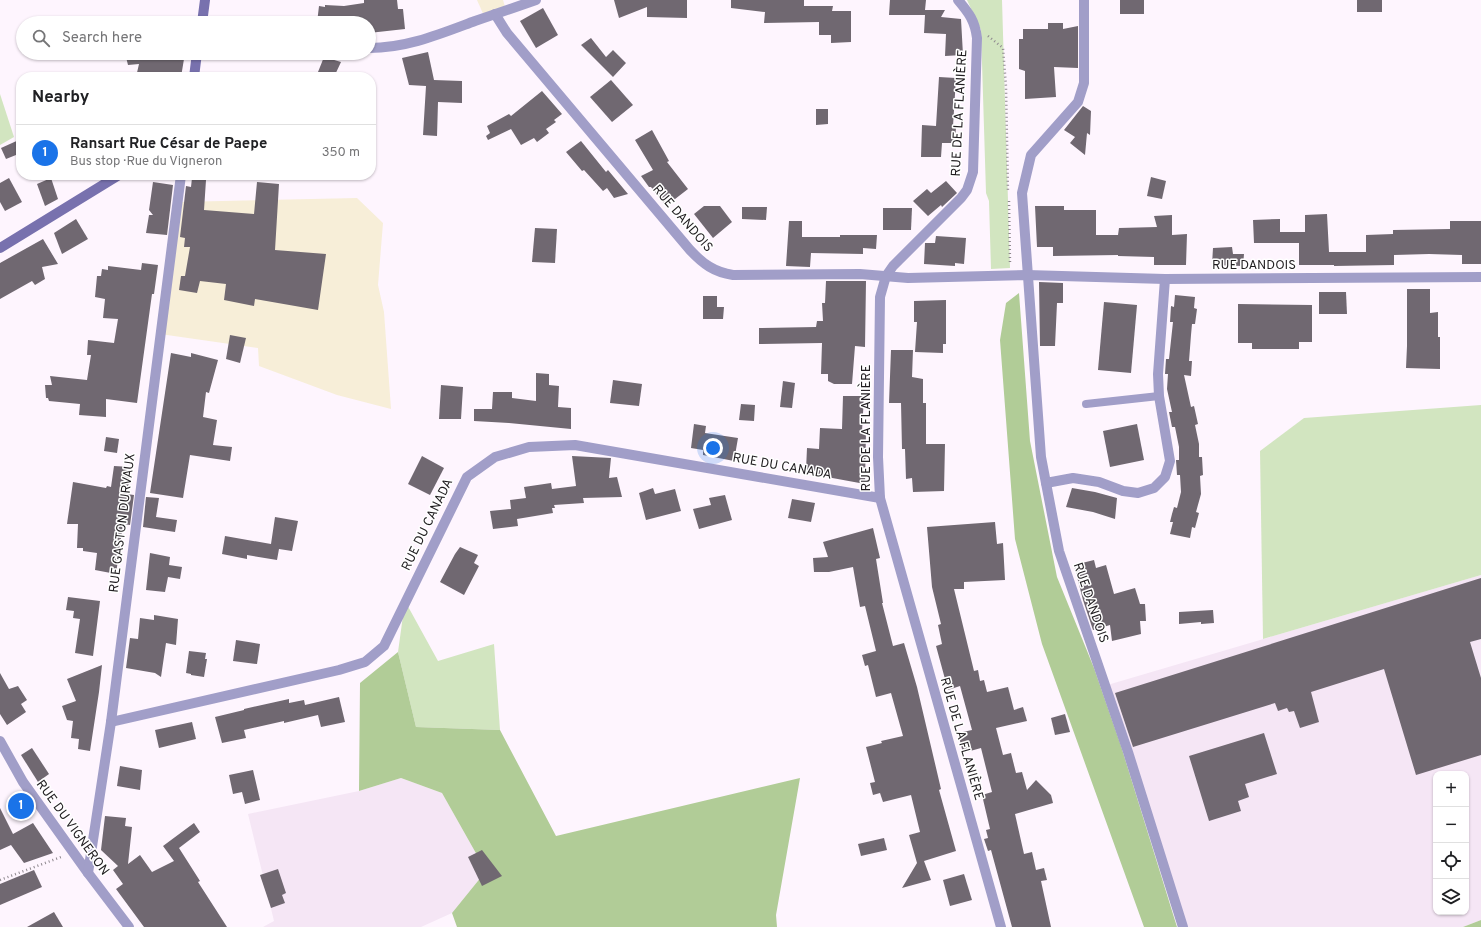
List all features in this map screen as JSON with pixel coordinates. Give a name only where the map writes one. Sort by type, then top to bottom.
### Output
[{"type":"street","points":[[203,16],[205,0]]},
{"type":"street","points":[[376,48],[411,44],[432,38],[536,0]]},
{"type":"street","name":"RUE DE LA FLANIÈRE","points":[[958,0],[976,26],[977,38],[971,182],[961,198],[901,257],[886,276],[880,297],[878,457],[880,498],[1001,927]]},
{"type":"street","points":[[1027,275],[1022,193],[1031,155],[1078,102],[1084,83],[1084,0]]},
{"type":"street","name":"RUE DANDOIS","points":[[495,14],[507,33],[690,250],[700,261],[710,268],[722,273],[733,275],[860,274],[908,278],[1027,275],[1165,279],[1481,277]]},
{"type":"street","points":[[195,72],[196,60]]},
{"type":"street","points":[[0,248],[111,180]]},
{"type":"street","name":"RUE GASTON DURVAUX","points":[[88,873],[111,722],[180,180]]},
{"type":"street","name":"RUE DANDOIS","points":[[1027,275],[1041,450],[1059,551],[1128,752],[1183,927]]},
{"type":"street","points":[[1046,484],[1073,478],[1099,482],[1123,491],[1138,493],[1154,488],[1165,477],[1170,460],[1159,396],[1158,374],[1165,279]]},
{"type":"street","name":"RUE DU CANADA","points":[[111,722],[332,672],[365,662],[384,646],[467,477],[495,457],[530,447],[575,445],[880,498]]},
{"type":"street","name":"RUE DU VIGNERON","points":[[0,741],[23,782],[88,873],[129,927]]},
{"type":"lane","points":[[1086,404],[1159,396]]},
{"type":"path","points":[[1003,48],[1006,87],[1011,276]]},
{"type":"path","points":[[0,880],[74,853]]},
{"type":"shaded area","points":[[477,0],[503,0],[506,10],[485,18]]},
{"type":"shaded area","points":[[357,198],[383,223],[378,285],[384,312],[391,409],[337,395],[259,366],[258,348],[160,334],[177,202]]},
{"type":"shaded area","points":[[1481,575],[1481,920],[1463,927],[1183,927],[1104,686]]},
{"type":"shaded area","points":[[401,778],[442,793],[486,871],[452,913],[421,927],[263,927],[274,921],[248,814],[359,791]]},
{"type":"green space","points":[[967,0],[1002,0],[1010,268],[991,269],[989,201],[986,193],[981,30]]},
{"type":"green space","points":[[0,94],[14,137],[0,145]]},
{"type":"green space","points":[[1019,293],[1030,441],[1057,577],[1094,668],[1121,746],[1177,927],[1144,927],[1042,644],[1015,539],[1000,340],[1006,303]]},
{"type":"green space","points":[[1481,405],[1481,575],[1263,639],[1260,451],[1304,418]]},
{"type":"green space","points":[[405,601],[438,661],[494,644],[500,730],[416,727],[398,652]]},
{"type":"green space","points":[[398,652],[416,727],[500,730],[556,836],[800,778],[776,915],[777,927],[457,927],[452,913],[486,871],[442,793],[401,778],[359,791],[360,683]]},
{"type":"green space","points":[[1481,920],[1481,927],[1463,927]]},
{"type":"building","points":[[364,0],[397,0],[398,9],[403,9],[405,29],[376,32],[376,16],[318,16],[319,6],[344,6],[364,3]]},
{"type":"building","points":[[614,0],[687,0],[687,18],[647,17],[647,7],[619,18]]},
{"type":"building","points":[[731,0],[804,0],[804,6],[833,6],[832,11],[851,11],[851,42],[831,43],[831,35],[819,35],[819,22],[764,23],[765,12],[731,8]]},
{"type":"building","points":[[890,0],[926,0],[925,10],[945,10],[941,17],[961,19],[963,55],[945,56],[946,34],[924,33],[925,15],[889,15]]},
{"type":"building","points":[[1120,0],[1144,0],[1144,14],[1120,14]]},
{"type":"building","points":[[1357,0],[1382,0],[1382,12],[1357,12]]},
{"type":"building","points":[[543,8],[558,35],[536,48],[520,21]]},
{"type":"building","points":[[1048,23],[1063,23],[1063,29],[1078,26],[1078,68],[1054,67],[1056,97],[1025,99],[1025,71],[1019,69],[1019,39],[1023,39],[1023,29],[1048,29]]},
{"type":"building","points":[[591,38],[606,57],[613,50],[626,63],[613,77],[581,45]]},
{"type":"building","points":[[428,52],[434,80],[462,81],[462,103],[438,102],[437,136],[423,135],[426,86],[409,85],[402,58]]},
{"type":"building","points":[[127,60],[184,60],[182,72],[137,72],[139,64],[128,65]]},
{"type":"building","points":[[323,60],[334,60],[341,62],[336,72],[318,72]]},
{"type":"building","points":[[939,77],[956,78],[953,126],[956,127],[955,143],[942,143],[941,157],[921,157],[922,125],[936,126]]},
{"type":"building","points":[[611,80],[633,105],[612,122],[590,97]]},
{"type":"building","points":[[542,91],[562,114],[554,120],[556,122],[546,129],[549,133],[537,142],[534,138],[521,145],[511,129],[488,140],[486,136],[490,133],[487,126],[509,114],[511,116]]},
{"type":"building","points":[[1083,106],[1091,111],[1090,135],[1087,133],[1085,155],[1070,143],[1075,137],[1064,130]]},
{"type":"building","points":[[816,109],[828,109],[828,124],[816,125]]},
{"type":"building","points":[[652,130],[669,161],[667,162],[688,189],[666,206],[641,176],[653,170],[635,140]]},
{"type":"building","points":[[16,141],[16,155],[6,159],[1,148]]},
{"type":"building","points":[[581,141],[606,172],[608,170],[628,194],[614,198],[607,188],[603,191],[584,170],[582,171],[566,152]]},
{"type":"building","points":[[1151,177],[1166,181],[1162,199],[1147,196]]},
{"type":"building","points":[[9,178],[22,202],[5,211],[0,202],[0,183]]},
{"type":"building","points":[[46,180],[52,180],[58,199],[45,206],[37,184]]},
{"type":"building","points":[[192,180],[206,180],[204,210],[254,214],[257,182],[279,184],[275,250],[326,254],[318,310],[255,299],[254,306],[224,300],[226,284],[200,281],[197,293],[179,290],[181,276],[185,276],[190,247],[184,247],[185,238],[180,237],[186,186],[191,187]]},
{"type":"building","points":[[946,181],[957,193],[942,207],[941,205],[928,216],[913,201],[927,189],[931,193]]},
{"type":"building","points":[[153,182],[173,185],[167,235],[146,233],[149,215],[153,215],[149,210]]},
{"type":"building","points":[[704,206],[720,206],[732,222],[713,238],[694,214]]},
{"type":"building","points":[[1035,206],[1064,206],[1064,210],[1096,210],[1096,235],[1118,235],[1119,228],[1157,227],[1154,216],[1172,215],[1172,235],[1187,234],[1186,265],[1154,265],[1154,257],[1118,255],[1053,256],[1053,247],[1037,247]]},
{"type":"building","points":[[742,207],[767,207],[766,220],[742,219]]},
{"type":"building","points":[[883,208],[912,208],[911,230],[883,230]]},
{"type":"building","points":[[1327,214],[1329,252],[1366,252],[1366,235],[1393,234],[1393,230],[1450,229],[1450,221],[1481,221],[1481,264],[1462,264],[1462,255],[1429,254],[1394,255],[1394,265],[1299,265],[1299,243],[1254,243],[1253,220],[1280,219],[1280,232],[1305,232],[1305,215]]},
{"type":"building","points":[[76,219],[88,239],[62,254],[54,233]]},
{"type":"building","points":[[789,221],[802,221],[802,237],[877,235],[876,249],[863,248],[863,254],[811,253],[810,267],[786,266]]},
{"type":"building","points":[[535,228],[557,229],[555,263],[532,262]]},
{"type":"building","points":[[936,236],[966,238],[964,264],[955,263],[955,266],[924,264],[925,243],[935,243]]},
{"type":"building","points":[[43,239],[58,264],[42,267],[45,279],[35,285],[32,281],[0,299],[0,263]]},
{"type":"building","points":[[1232,247],[1233,254],[1244,254],[1243,266],[1212,265],[1213,248]]},
{"type":"building","points":[[142,263],[158,265],[154,294],[152,294],[137,403],[106,399],[106,417],[79,415],[80,404],[49,401],[48,398],[46,398],[45,385],[52,385],[50,376],[87,380],[91,355],[87,355],[88,340],[114,343],[118,319],[103,318],[105,299],[95,297],[97,276],[101,276],[102,269],[108,270],[108,266],[141,270]]},
{"type":"building","points":[[826,281],[866,281],[865,347],[855,346],[852,384],[834,384],[828,381],[828,374],[821,374],[822,343],[759,344],[759,328],[816,327],[817,321],[823,321],[822,303],[825,303]]},
{"type":"building","points":[[1039,282],[1063,283],[1063,303],[1057,303],[1055,346],[1040,346]]},
{"type":"building","points":[[1407,289],[1430,289],[1430,313],[1438,312],[1440,369],[1406,368]]},
{"type":"building","points":[[1319,292],[1346,292],[1347,314],[1319,314]]},
{"type":"building","points":[[1175,295],[1195,297],[1194,308],[1197,309],[1195,324],[1192,324],[1191,335],[1189,361],[1192,361],[1191,376],[1184,375],[1191,407],[1194,406],[1198,424],[1195,425],[1199,444],[1199,457],[1202,457],[1203,475],[1200,476],[1201,494],[1196,512],[1199,513],[1195,528],[1192,527],[1190,538],[1170,534],[1173,522],[1170,522],[1172,514],[1174,507],[1177,508],[1181,492],[1180,475],[1177,475],[1176,460],[1179,460],[1179,447],[1175,427],[1172,427],[1169,412],[1172,412],[1167,389],[1168,374],[1165,374],[1166,359],[1169,359],[1173,322],[1170,322],[1171,306],[1174,307]]},
{"type":"building","points":[[703,296],[717,296],[717,307],[724,307],[723,319],[703,319]]},
{"type":"building","points":[[946,300],[946,344],[943,344],[943,353],[915,352],[917,322],[914,322],[914,301]]},
{"type":"building","points":[[1104,302],[1137,305],[1131,373],[1098,370]]},
{"type":"building","points":[[1238,304],[1312,305],[1312,342],[1299,342],[1299,349],[1252,349],[1252,343],[1238,343]]},
{"type":"building","points":[[230,335],[246,338],[240,363],[226,359]]},
{"type":"building","points":[[891,350],[913,350],[912,377],[923,379],[923,403],[926,403],[926,444],[945,444],[944,491],[913,492],[912,478],[906,479],[905,449],[902,449],[901,403],[889,403]]},
{"type":"building","points":[[171,353],[191,357],[191,353],[218,360],[209,393],[206,392],[203,417],[217,420],[213,445],[232,447],[230,461],[190,455],[183,498],[150,493]]},
{"type":"building","points":[[536,373],[549,374],[549,385],[559,386],[558,407],[571,408],[571,429],[474,421],[474,409],[492,409],[493,392],[512,392],[512,398],[536,401]]},
{"type":"building","points":[[613,380],[642,384],[639,406],[610,403]]},
{"type":"building","points":[[783,381],[795,383],[792,408],[780,407]]},
{"type":"building","points":[[441,385],[463,387],[461,419],[439,419]]},
{"type":"building","points":[[843,396],[864,396],[862,431],[866,431],[865,484],[816,475],[816,471],[806,470],[807,448],[819,449],[820,428],[842,429]]},
{"type":"building","points":[[741,404],[755,405],[754,421],[739,420]]},
{"type":"building","points":[[694,424],[706,426],[705,433],[738,438],[734,461],[703,455],[703,450],[691,448]]},
{"type":"building","points":[[1137,424],[1144,460],[1110,467],[1103,431]]},
{"type":"building","points":[[106,437],[119,439],[117,453],[104,451]]},
{"type":"building","points":[[422,456],[444,468],[430,495],[408,484]]},
{"type":"building","points":[[572,456],[611,458],[609,478],[617,477],[622,497],[583,498],[584,503],[554,505],[555,508],[552,508],[553,513],[517,519],[518,526],[493,529],[490,511],[511,509],[510,500],[526,498],[524,487],[551,483],[552,489],[576,486]]},
{"type":"building","points":[[114,466],[131,467],[127,494],[134,495],[130,525],[123,524],[116,574],[95,570],[97,553],[83,551],[83,548],[77,548],[78,524],[67,524],[73,482],[106,488],[107,486],[111,487]]},
{"type":"building","points":[[653,488],[655,494],[675,489],[681,511],[646,520],[639,493]]},
{"type":"building","points":[[1072,488],[1117,498],[1115,519],[1093,512],[1066,507]]},
{"type":"building","points":[[725,495],[732,520],[699,529],[693,509],[711,505],[709,498]]},
{"type":"building","points":[[146,497],[159,498],[156,517],[177,520],[175,532],[143,527]]},
{"type":"building","points":[[792,499],[815,503],[811,522],[788,518]]},
{"type":"building","points":[[275,517],[298,521],[292,551],[279,549],[277,560],[247,555],[247,559],[222,554],[225,536],[271,544]]},
{"type":"building","points":[[995,522],[997,544],[1003,543],[1005,580],[964,582],[964,589],[954,589],[974,671],[978,670],[980,681],[984,680],[987,692],[1008,687],[1014,710],[1023,707],[1027,721],[996,728],[1003,755],[1011,753],[1016,773],[1022,772],[1027,790],[1036,780],[1051,795],[1053,803],[1015,814],[1024,854],[1032,852],[1036,870],[1044,868],[1047,880],[1041,881],[1051,927],[1012,927],[991,850],[988,851],[984,839],[988,838],[986,830],[990,829],[982,795],[992,792],[981,748],[963,753],[958,733],[972,730],[960,686],[948,690],[936,646],[942,644],[938,625],[941,624],[932,587],[927,527]]},
{"type":"building","points":[[873,528],[880,558],[876,559],[882,603],[893,646],[904,643],[917,687],[941,789],[939,790],[956,851],[924,861],[931,880],[902,888],[917,863],[909,835],[920,832],[911,795],[883,802],[880,793],[873,795],[870,783],[875,782],[866,747],[882,743],[881,741],[903,736],[891,693],[876,697],[868,665],[865,666],[862,655],[876,651],[865,606],[860,607],[853,567],[829,572],[814,572],[813,558],[828,557],[823,542]]},
{"type":"building","points":[[460,547],[478,555],[474,563],[479,566],[464,595],[440,582]]},
{"type":"building","points":[[150,553],[170,557],[169,565],[182,567],[180,579],[168,577],[165,592],[146,590]]},
{"type":"building","points":[[1094,560],[1096,568],[1106,565],[1114,594],[1135,588],[1140,604],[1145,604],[1146,621],[1140,621],[1141,634],[1112,641],[1110,625],[1093,630],[1074,565]]},
{"type":"building","points":[[1481,578],[1481,639],[1470,642],[1481,678],[1481,755],[1416,775],[1384,669],[1311,692],[1319,722],[1300,728],[1294,711],[1289,712],[1287,708],[1278,711],[1275,703],[1133,747],[1115,693]]},
{"type":"building","points":[[68,597],[100,601],[93,656],[75,653],[80,619],[73,618],[74,611],[66,610]]},
{"type":"building","points":[[1213,610],[1214,623],[1201,624],[1201,622],[1179,624],[1179,612]]},
{"type":"building","points":[[154,615],[178,619],[176,645],[166,643],[161,677],[155,673],[126,668],[130,638],[138,639],[140,618],[154,620]]},
{"type":"building","points":[[236,640],[260,644],[257,664],[233,661]]},
{"type":"building","points":[[189,651],[206,653],[205,659],[207,659],[204,677],[186,673]]},
{"type":"building","points":[[102,665],[90,751],[78,749],[79,739],[71,738],[73,721],[67,720],[62,706],[76,701],[67,679]]},
{"type":"building","points":[[0,673],[9,689],[18,686],[27,700],[21,704],[26,712],[7,725],[0,714]]},
{"type":"building","points":[[339,697],[345,722],[321,727],[318,715],[244,730],[246,738],[222,743],[215,717],[289,699],[289,703],[304,700],[305,705]]},
{"type":"building","points":[[1065,714],[1070,732],[1055,735],[1051,718]]},
{"type":"building","points":[[192,722],[196,739],[159,748],[155,730]]},
{"type":"building","points":[[1264,733],[1277,774],[1245,784],[1249,797],[1238,801],[1241,811],[1209,821],[1189,756]]},
{"type":"building","points":[[32,748],[49,774],[38,782],[21,755]]},
{"type":"building","points":[[120,766],[142,770],[140,790],[117,786]]},
{"type":"building","points":[[253,770],[260,800],[245,804],[242,792],[233,794],[229,775]]},
{"type":"building","points":[[0,808],[13,834],[33,823],[53,853],[24,863],[11,845],[0,850]]},
{"type":"building","points":[[105,816],[126,818],[125,826],[132,827],[128,864],[140,855],[152,872],[174,861],[163,846],[194,823],[200,832],[179,848],[200,881],[198,882],[227,927],[144,927],[116,889],[123,884],[113,870],[118,866],[101,850]]},
{"type":"building","points":[[884,838],[887,850],[861,856],[858,844]]},
{"type":"building","points":[[482,850],[502,876],[482,886],[468,857]]},
{"type":"building","points":[[278,869],[286,893],[282,895],[285,903],[271,908],[260,875]]},
{"type":"building","points":[[34,870],[42,887],[0,905],[0,884]]},
{"type":"building","points":[[964,874],[972,900],[950,906],[943,880]]},
{"type":"building","points":[[54,912],[63,927],[27,927]]},
{"type":"place","name":"Ransart Rue César de Paepe","points":[[21,806]]}]
